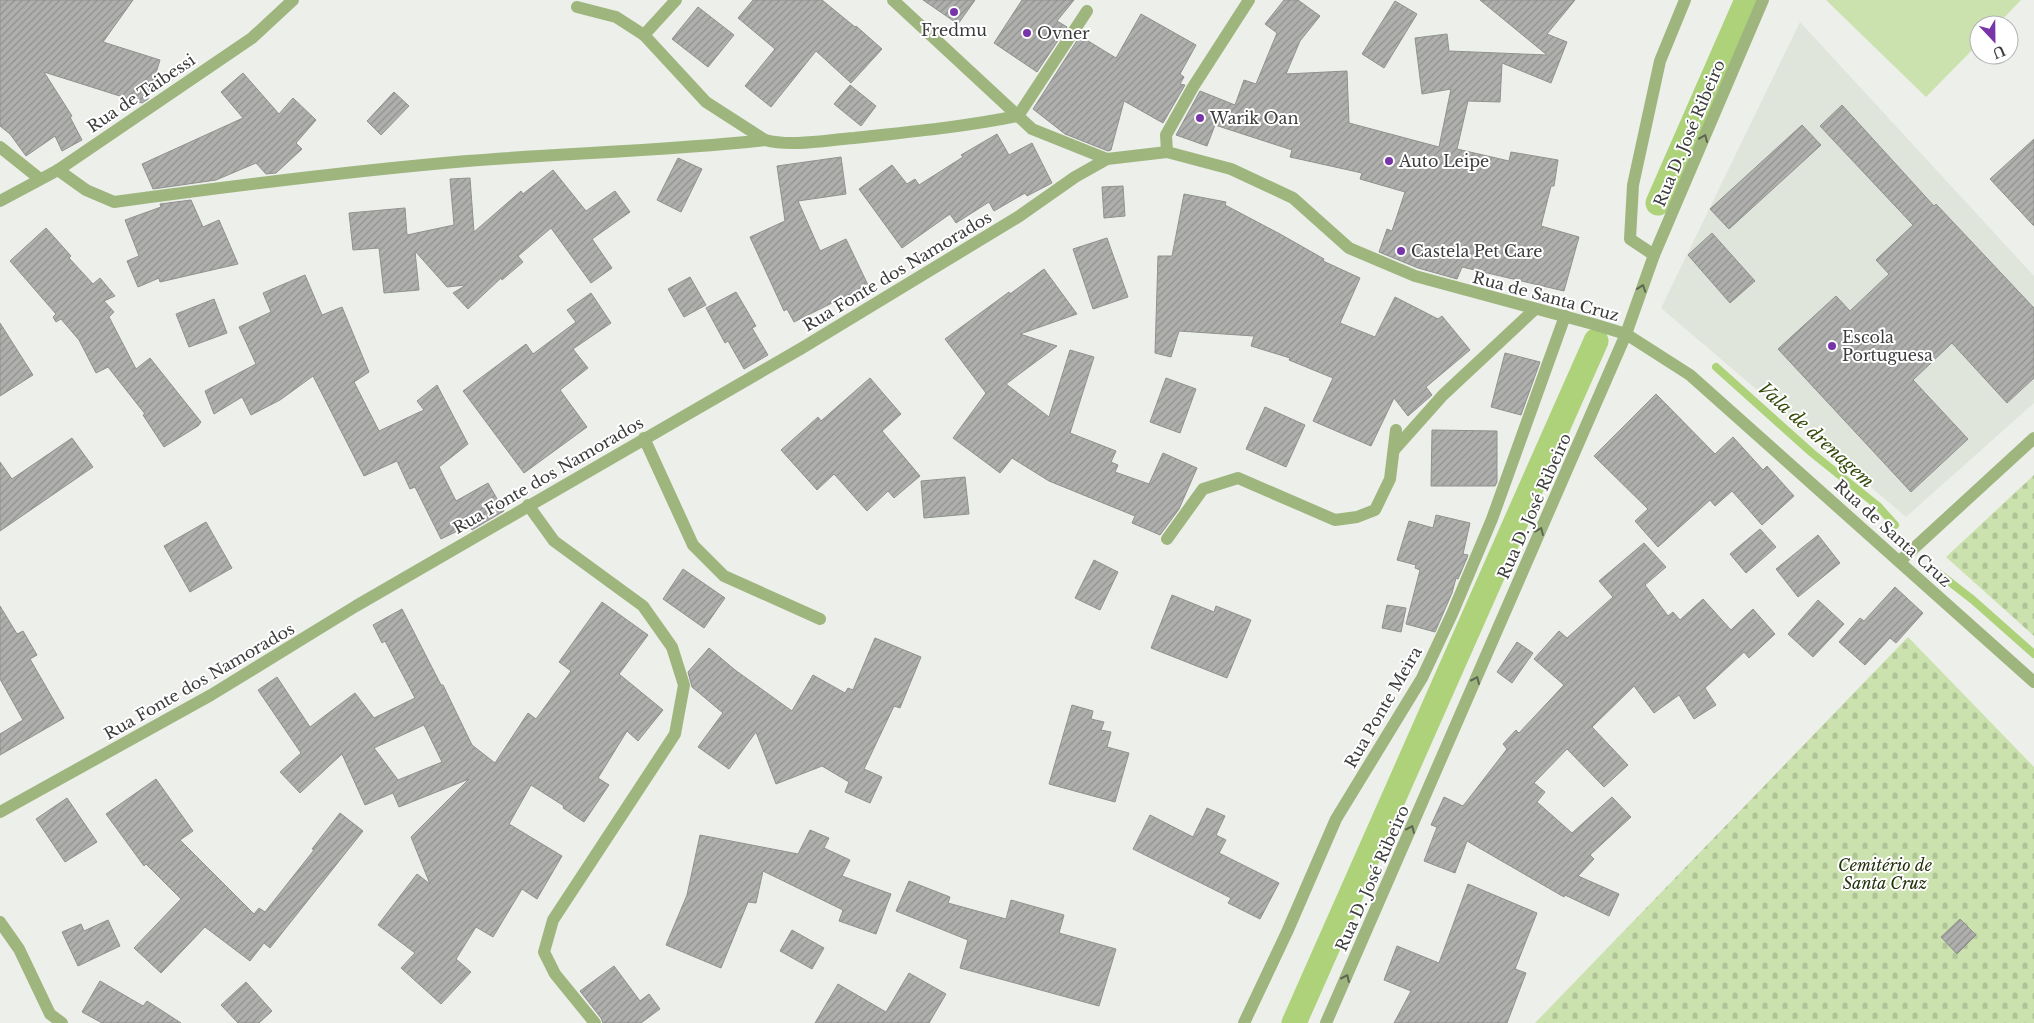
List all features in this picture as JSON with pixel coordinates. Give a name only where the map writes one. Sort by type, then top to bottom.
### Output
[{"type":"street","name":"Rua de Taibessi","points":[[0,201],[58,170],[252,38],[292,0]]},
{"type":"street","points":[[644,35],[676,0]]},
{"type":"street","name":"Rua de Santa Cruz","points":[[893,0],[1032,129],[1107,159],[1167,152],[1231,169],[1293,198],[1349,248],[1415,276],[1626,334],[1690,375],[2034,682]]},
{"type":"street","points":[[1167,152],[1166,136],[1193,87],[1249,0]]},
{"type":"street","points":[[1654,255],[1630,239],[1633,184],[1660,61],[1685,0]]},
{"type":"street","name":"Rua D. José Ribeiro","points":[[1326,1023],[1626,334],[1654,255],[1764,0]]},
{"type":"street","points":[[577,7],[616,18],[644,35],[706,102],[765,140]]},
{"type":"street","points":[[58,170],[86,190],[114,202],[335,173],[468,161],[711,146],[765,140],[774,142],[814,142],[971,126],[1018,116],[1087,11]]},
{"type":"street","points":[[0,147],[40,179]]},
{"type":"street","name":"Rua Fonte dos Namorados","points":[[0,812],[211,695],[356,606],[528,505],[802,348],[1018,217],[1075,176],[1107,159]]},
{"type":"street","points":[[1394,450],[1443,395],[1535,309]]},
{"type":"street","name":"Rua Ponte Meira","points":[[1244,1023],[1287,932],[1336,819],[1422,678],[1452,614],[1492,519],[1565,316]]},
{"type":"street","points":[[1167,539],[1203,489],[1238,478],[1335,520],[1357,517],[1375,510],[1390,479],[1396,430]]},
{"type":"street","points":[[644,438],[694,545],[724,576],[820,619]]},
{"type":"street","points":[[1900,561],[2034,438]]},
{"type":"street","points":[[528,505],[554,541],[643,606],[672,647],[684,685],[675,734],[553,920],[544,952],[555,974],[595,1023]]},
{"type":"street","points":[[0,922],[19,949],[50,1014],[62,1023]]},
{"type":"shaded area","points":[[1800,22],[2034,276],[2034,403],[1906,517],[1661,308]]},
{"type":"green space","points":[[1826,0],[2021,0],[2007,15],[1969,15],[1969,53],[1926,97]]},
{"type":"green space","points":[[2034,475],[2034,636],[1946,557]]},
{"type":"green space","name":"Cemitério de Santa Cruz","points":[[1908,637],[2034,767],[2034,1023],[1535,1023]]},
{"type":"building","points":[[0,0],[133,0],[103,42],[160,60],[148,99],[142,103],[44,72],[72,116],[70,117],[82,140],[62,151],[55,136],[26,156],[10,134],[0,126]]},
{"type":"building","points":[[753,0],[822,0],[882,49],[851,83],[816,51],[771,107],[745,86],[775,49],[738,18]]},
{"type":"building","name":"Fredmu","points":[[923,0],[975,0],[958,24]]},
{"type":"building","name":"Ovner","points":[[1022,0],[1074,0],[1057,21],[1067,27],[1037,72],[994,43]]},
{"type":"building","points":[[1284,0],[1298,0],[1320,16],[1300,41],[1286,74],[1347,71],[1349,123],[1439,147],[1451,89],[1422,94],[1415,38],[1447,34],[1449,51],[1547,55],[1480,0],[1575,0],[1547,34],[1567,42],[1551,83],[1502,63],[1500,102],[1468,101],[1457,149],[1509,161],[1511,152],[1558,160],[1554,186],[1551,186],[1541,226],[1579,237],[1564,291],[1462,267],[1457,279],[1418,268],[1379,252],[1387,229],[1392,231],[1405,192],[1360,179],[1362,173],[1290,157],[1292,150],[1215,125],[1207,146],[1176,135],[1200,91],[1235,105],[1244,80],[1256,84],[1277,33],[1265,24]]},
{"type":"building","points":[[1395,1],[1417,14],[1384,68],[1362,54]]},
{"type":"building","points":[[698,7],[734,35],[708,67],[672,39]]},
{"type":"building","points":[[1141,14],[1196,45],[1180,74],[1184,77],[1180,84],[1185,85],[1163,123],[1124,101],[1111,150],[1108,151],[1065,134],[1033,109],[1080,36],[1116,58]]},
{"type":"building","points":[[243,73],[279,114],[293,98],[316,120],[296,143],[302,149],[276,173],[266,174],[256,163],[216,180],[153,189],[142,164],[243,118],[221,92]]},
{"type":"building","points":[[850,85],[876,106],[861,126],[834,104]]},
{"type":"building","points":[[394,92],[409,106],[381,135],[367,121]]},
{"type":"building","name":"Escola Portuguesa","points":[[1842,105],[1934,206],[1936,204],[2034,308],[2034,378],[2007,403],[1952,343],[1913,380],[1968,439],[1911,492],[1778,349],[1836,296],[1850,311],[1889,274],[1876,260],[1913,225],[1820,126]]},
{"type":"building","points":[[1802,125],[1821,145],[1729,229],[1710,209]]},
{"type":"building","points":[[997,134],[1009,155],[1032,143],[1052,183],[1027,196],[1025,193],[994,211],[989,202],[956,223],[950,214],[902,248],[859,189],[892,165],[907,184],[915,179],[919,185],[963,157],[961,155]]},
{"type":"building","points":[[2034,139],[2034,226],[1990,179]]},
{"type":"building","points":[[841,157],[846,194],[798,201],[820,251],[846,239],[868,285],[794,322],[787,309],[784,311],[750,237],[785,221],[777,166]]},
{"type":"building","points":[[678,158],[702,169],[681,212],[657,200]]},
{"type":"building","points":[[553,170],[586,211],[615,191],[630,212],[592,239],[612,268],[591,283],[551,228],[518,256],[523,262],[502,280],[501,278],[468,309],[453,293],[466,285],[447,287],[415,251],[419,290],[384,293],[379,248],[353,250],[349,213],[405,208],[407,235],[454,225],[450,179],[470,178],[474,232],[521,191],[523,194]]},
{"type":"building","points":[[1123,186],[1125,216],[1104,218],[1102,187]]},
{"type":"building","points":[[1184,194],[1226,202],[1225,205],[1324,259],[1323,261],[1360,278],[1340,323],[1375,337],[1395,297],[1438,319],[1442,316],[1470,350],[1426,387],[1432,395],[1408,416],[1394,398],[1371,446],[1313,421],[1333,378],[1289,360],[1290,358],[1251,346],[1254,336],[1179,331],[1171,357],[1155,353],[1158,256],[1172,256]]},
{"type":"building","points":[[191,200],[203,227],[219,220],[238,264],[160,282],[159,278],[138,287],[127,261],[139,256],[125,220],[161,207],[160,204]]},
{"type":"building","points":[[46,228],[71,256],[69,258],[93,284],[100,278],[115,296],[104,301],[114,312],[109,317],[136,369],[150,358],[201,422],[198,426],[164,447],[143,415],[145,414],[108,367],[96,373],[79,340],[61,319],[56,322],[53,317],[56,314],[10,261]]},
{"type":"building","points":[[1712,233],[1755,281],[1730,303],[1688,255]]},
{"type":"building","points":[[1107,238],[1128,297],[1093,309],[1073,249]]},
{"type":"building","points":[[1044,269],[1077,314],[1020,334],[1057,346],[1006,384],[1049,417],[1070,350],[1094,357],[1070,433],[1116,451],[1111,462],[1118,465],[1115,472],[1149,484],[1163,453],[1197,468],[1179,509],[1160,535],[1132,523],[1135,516],[1049,481],[1012,458],[1000,473],[953,438],[986,393],[945,339]]},
{"type":"building","points":[[305,275],[322,315],[342,307],[369,372],[354,382],[379,431],[424,410],[417,401],[437,385],[468,444],[439,467],[456,501],[488,483],[504,511],[472,530],[470,525],[441,539],[415,487],[410,489],[397,461],[364,476],[313,376],[280,400],[251,415],[242,397],[214,414],[205,391],[256,364],[239,327],[271,312],[263,293]]},
{"type":"building","points":[[690,277],[706,305],[684,317],[668,289]]},
{"type":"building","points":[[736,292],[756,326],[752,328],[768,355],[744,369],[728,341],[725,343],[706,308]]},
{"type":"building","points":[[591,293],[611,323],[573,349],[588,368],[560,390],[587,427],[524,473],[463,391],[526,344],[533,354],[576,322],[567,310]]},
{"type":"building","points":[[214,299],[227,333],[189,347],[176,314]]},
{"type":"building","points":[[0,323],[33,375],[0,396]]},
{"type":"building","points":[[1505,353],[1540,362],[1521,415],[1491,407]]},
{"type":"building","points":[[870,378],[901,414],[882,431],[920,476],[894,498],[888,491],[867,511],[834,474],[817,490],[781,450],[818,417],[821,421]]},
{"type":"building","points":[[1166,378],[1196,389],[1180,433],[1150,422]]},
{"type":"building","points":[[1656,394],[1715,454],[1733,437],[1763,470],[1767,466],[1794,496],[1762,525],[1732,491],[1715,506],[1710,500],[1658,547],[1635,521],[1648,509],[1594,456]]},
{"type":"building","points":[[1265,407],[1305,425],[1286,467],[1246,449]]},
{"type":"building","points":[[1432,430],[1497,431],[1497,482],[1495,486],[1431,486]]},
{"type":"building","points":[[72,438],[93,467],[0,531],[0,462],[12,479]]},
{"type":"building","points":[[965,477],[969,514],[924,518],[921,481]]},
{"type":"building","points":[[1436,515],[1470,523],[1463,554],[1468,555],[1458,579],[1456,578],[1452,593],[1435,632],[1406,624],[1420,570],[1415,568],[1416,565],[1397,560],[1409,521],[1433,528]]},
{"type":"building","points":[[206,522],[232,568],[190,592],[164,546]]},
{"type":"building","points":[[1760,529],[1776,547],[1746,573],[1730,554]]},
{"type":"building","points":[[1818,535],[1840,563],[1798,597],[1776,569]]},
{"type":"building","points":[[1644,543],[1666,567],[1645,585],[1668,616],[1673,612],[1680,620],[1703,599],[1731,630],[1753,609],[1775,634],[1749,658],[1744,652],[1705,688],[1716,705],[1694,719],[1679,695],[1654,713],[1634,686],[1592,727],[1628,765],[1604,787],[1567,749],[1534,783],[1545,792],[1537,802],[1572,833],[1612,797],[1631,817],[1590,855],[1594,859],[1578,876],[1619,894],[1609,916],[1565,895],[1564,897],[1467,841],[1455,873],[1424,861],[1437,827],[1431,825],[1444,797],[1463,806],[1507,749],[1503,744],[1516,730],[1519,733],[1564,685],[1534,659],[1559,631],[1567,638],[1613,597],[1599,581]]},
{"type":"building","points":[[1094,560],[1118,572],[1100,610],[1075,598]]},
{"type":"building","points":[[683,569],[725,598],[704,628],[663,599]]},
{"type":"building","points":[[1895,587],[1923,613],[1896,643],[1890,638],[1865,665],[1839,642],[1860,618],[1864,621]]},
{"type":"building","points":[[1172,595],[1214,612],[1216,606],[1251,620],[1227,678],[1151,648]]},
{"type":"building","points":[[1818,600],[1844,624],[1813,657],[1788,634]]},
{"type":"building","points":[[602,602],[648,635],[619,674],[663,710],[638,741],[627,731],[598,778],[609,785],[584,822],[563,808],[564,806],[531,785],[509,824],[562,856],[537,899],[522,889],[493,937],[476,927],[456,959],[471,972],[441,1004],[401,968],[415,953],[378,925],[417,874],[430,884],[411,837],[469,779],[399,807],[393,793],[365,805],[342,754],[300,793],[280,772],[301,753],[258,690],[277,677],[310,727],[355,693],[374,718],[415,698],[385,641],[382,643],[373,625],[402,609],[441,685],[443,685],[472,745],[495,763],[528,713],[536,719],[571,671],[559,662]],"holes":[[[424,725],[442,762],[398,780],[374,748]]]},
{"type":"building","points":[[1387,605],[1406,608],[1401,632],[1382,628]]},
{"type":"building","points":[[0,606],[17,634],[23,631],[37,655],[30,659],[64,718],[0,755],[0,734],[23,720],[0,679]]},
{"type":"building","points":[[875,638],[921,657],[900,708],[894,706],[864,769],[882,777],[870,803],[845,792],[849,782],[822,766],[776,784],[756,732],[729,769],[698,747],[723,713],[692,687],[688,672],[709,648],[735,670],[792,711],[813,675],[845,693],[848,688],[853,690]]},
{"type":"building","points":[[1517,642],[1533,653],[1512,683],[1497,672]]},
{"type":"building","points":[[1072,705],[1093,711],[1091,719],[1104,722],[1101,730],[1111,732],[1107,747],[1129,753],[1115,802],[1049,784]]},
{"type":"building","points":[[156,779],[193,831],[180,840],[254,914],[259,908],[265,912],[314,850],[312,849],[340,813],[363,831],[270,948],[264,943],[250,961],[205,927],[161,973],[134,948],[181,899],[146,864],[144,866],[106,814]]},
{"type":"building","points":[[67,798],[97,842],[65,862],[36,819]]},
{"type":"building","points":[[1207,808],[1225,816],[1216,835],[1226,840],[1219,853],[1279,883],[1260,919],[1228,903],[1231,898],[1133,849],[1150,815],[1193,837]]},
{"type":"building","points":[[810,830],[829,838],[824,848],[850,860],[842,876],[891,894],[876,934],[839,921],[843,910],[763,871],[756,903],[748,902],[721,968],[666,945],[687,895],[700,835],[798,854]]},
{"type":"building","points":[[909,881],[950,897],[948,903],[1006,919],[1011,900],[1064,915],[1059,933],[1116,949],[1099,1006],[960,968],[968,940],[896,911]]},
{"type":"building","points":[[1468,884],[1537,913],[1515,969],[1526,973],[1507,1023],[1394,1023],[1411,991],[1384,980],[1397,946],[1439,963]]},
{"type":"building","points":[[1960,919],[1976,935],[1957,954],[1941,937]]},
{"type":"building","points":[[108,920],[120,946],[78,966],[62,932],[81,924],[84,931]]},
{"type":"building","points":[[792,930],[824,948],[812,969],[780,951]]},
{"type":"building","points":[[614,966],[640,1001],[649,994],[660,1009],[641,1023],[603,1023],[580,991]]},
{"type":"building","points":[[909,973],[946,994],[929,1023],[815,1023],[838,984],[886,1012]]},
{"type":"building","points":[[100,981],[143,1006],[147,1001],[181,1023],[102,1023],[82,1012]]},
{"type":"building","points":[[246,982],[272,1011],[259,1023],[238,1023],[221,1005]]},
{"type":"waterway","points":[[1658,203],[1747,0]]},
{"type":"waterway","points":[[1294,1023],[1596,341]]},
{"type":"waterway","name":"Vala de drenagem","points":[[1716,367],[1812,453],[1878,506],[1895,525]]},
{"type":"waterway","name":"Vala de drenagem","points":[[1937,572],[1973,600],[2034,654]]},
{"type":"place","name":"Fredmu","points":[[954,12]]},
{"type":"place","name":"Ovner","points":[[1027,33]]},
{"type":"place","name":"Warik Oan","points":[[1200,118]]},
{"type":"place","name":"Auto Leipe","points":[[1389,161]]},
{"type":"place","name":"Castela Pet Care","points":[[1401,251]]},
{"type":"place","name":"Escola Portuguesa","points":[[1832,346]]}]
